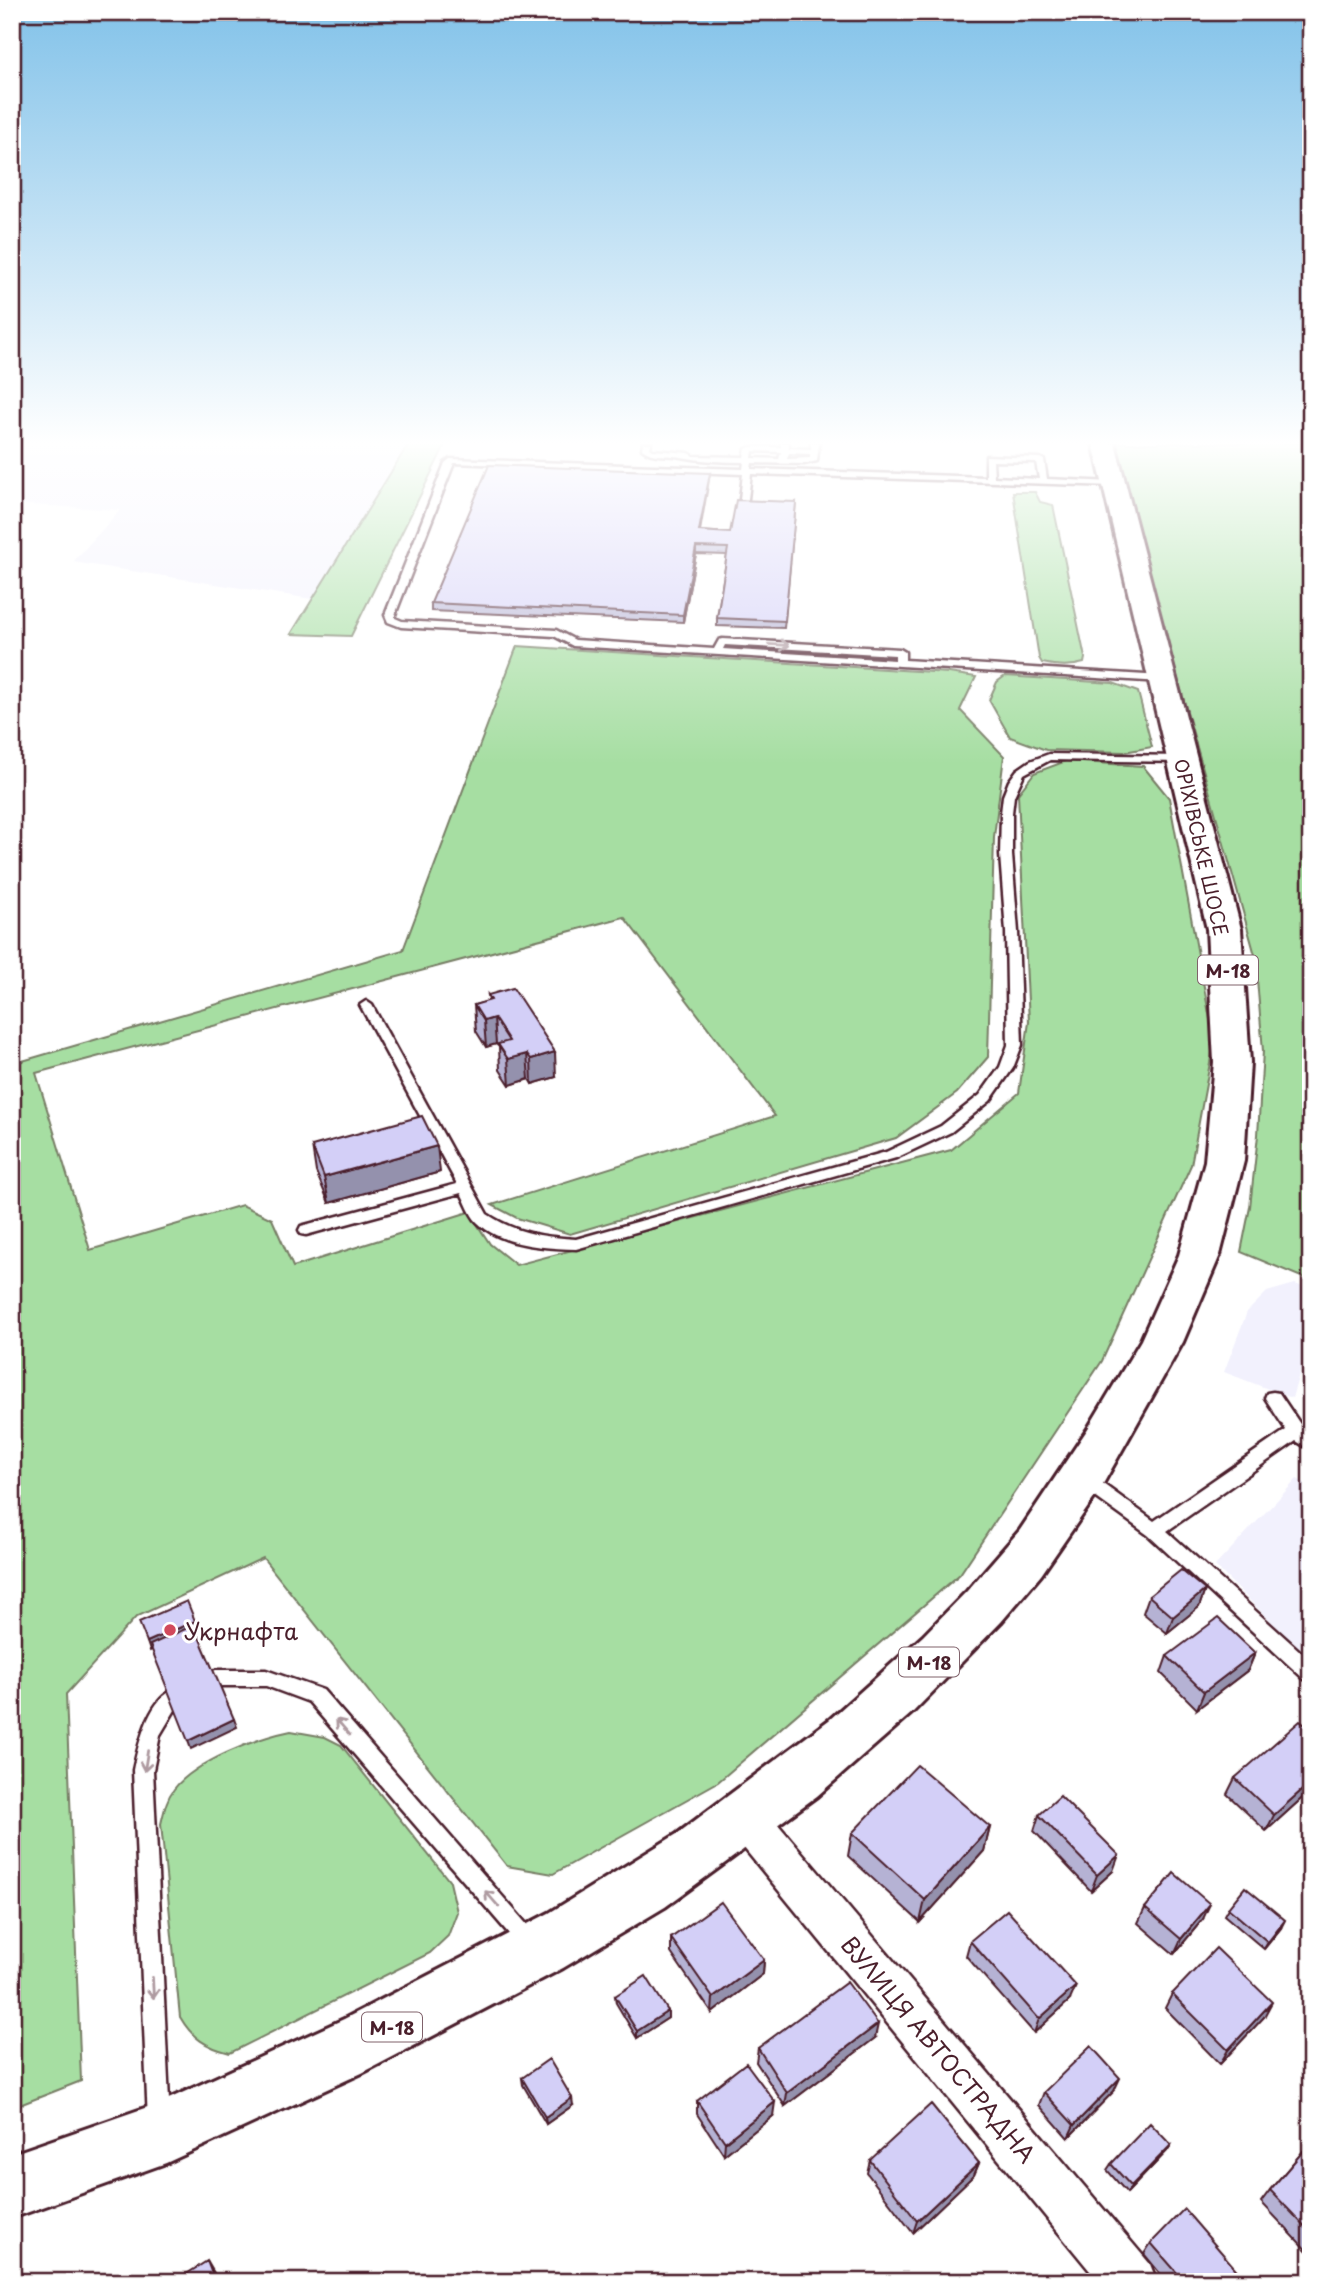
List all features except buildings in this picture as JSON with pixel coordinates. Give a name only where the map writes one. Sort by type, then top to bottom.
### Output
[{"type":"highway","name":"ОРІХІВСЬКЕ ШОСЕ","points":[[1082,1478],[1149,1368],[1198,1263],[1219,1192],[1229,1122],[1232,1006],[1224,929],[1130,550]]},
{"type":"highway","name":"М-18","points":[[12,2186],[159,2134],[357,2045],[537,1951],[644,1888],[745,1817],[862,1725],[963,1630],[1026,1558],[1082,1478]]},
{"type":"street","name":"ВУЛИЦЯ АВТОСТРАДНА","points":[[745,1817],[1132,2282]]},
{"type":"lane","points":[[417,550],[390,615],[391,620],[401,624],[556,633],[573,643],[718,652],[900,657]]},
{"type":"lane","points":[[718,652],[720,643],[726,639],[1162,679]]},
{"type":"lane","points":[[366,1005],[482,1217],[499,1231],[536,1243],[576,1244],[891,1155],[946,1129],[985,1098],[1006,1068],[1015,1045],[1007,849],[1007,802],[1014,781],[1030,764],[1049,757],[1182,759]]},
{"type":"lane","points":[[306,1230],[466,1187]]},
{"type":"lane","points":[[1273,1398],[1296,1432],[1311,1443]]},
{"type":"lane","points":[[1154,1530],[1296,1432]]},
{"type":"lane","points":[[1082,1478],[1154,1530],[1311,1674]]},
{"type":"lane","points":[[216,1678],[266,1678],[316,1696],[537,1951]]},
{"type":"lane","points":[[159,2134],[144,1770],[151,1732],[172,1700]]},
{"type":"shaded area","points":[[84,550],[342,550],[312,599],[73,562]]},
{"type":"shaded area","points":[[1295,1284],[1311,1290],[1311,1344],[1305,1354],[1292,1398],[1224,1372],[1247,1312],[1267,1292]]},
{"type":"shaded area","points":[[1297,1479],[1311,1486],[1311,1661],[1215,1566]]},
{"type":"green space","points":[[343,550],[393,550],[351,636],[291,634]]},
{"type":"green space","points":[[1022,550],[1062,550],[1084,663],[1052,665],[1042,663]]},
{"type":"green space","points":[[1142,550],[1311,550],[1311,1281],[1241,1252],[1250,1207],[1258,1135],[1263,1051],[1255,955]]},
{"type":"green space","points":[[517,646],[949,673],[976,677],[960,710],[1004,756],[994,837],[988,1057],[957,1093],[896,1138],[570,1234],[517,1218],[492,1205],[775,1116],[624,917],[36,1073],[90,1250],[242,1205],[272,1219],[293,1267],[469,1212],[490,1244],[516,1265],[951,1150],[1019,1093],[1029,1022],[1018,794],[1034,773],[1066,761],[1143,766],[1169,798],[1214,1041],[1191,1165],[1102,1361],[960,1574],[718,1782],[553,1874],[507,1866],[263,1558],[136,1617],[66,1694],[81,2081],[12,2108],[12,1064],[403,950]]},
{"type":"green space","points":[[1005,676],[1113,683],[1138,692],[1152,747],[1124,752],[1046,750],[1010,737],[989,700],[997,682]]},
{"type":"green space","points":[[291,1731],[325,1737],[341,1745],[450,1882],[457,1912],[448,1936],[430,1953],[230,2053],[200,2041],[180,2017],[161,1824],[171,1793],[197,1769],[245,1745]]},
{"type":"place","name":"Укрнафта","points":[[170,1630]]}]
